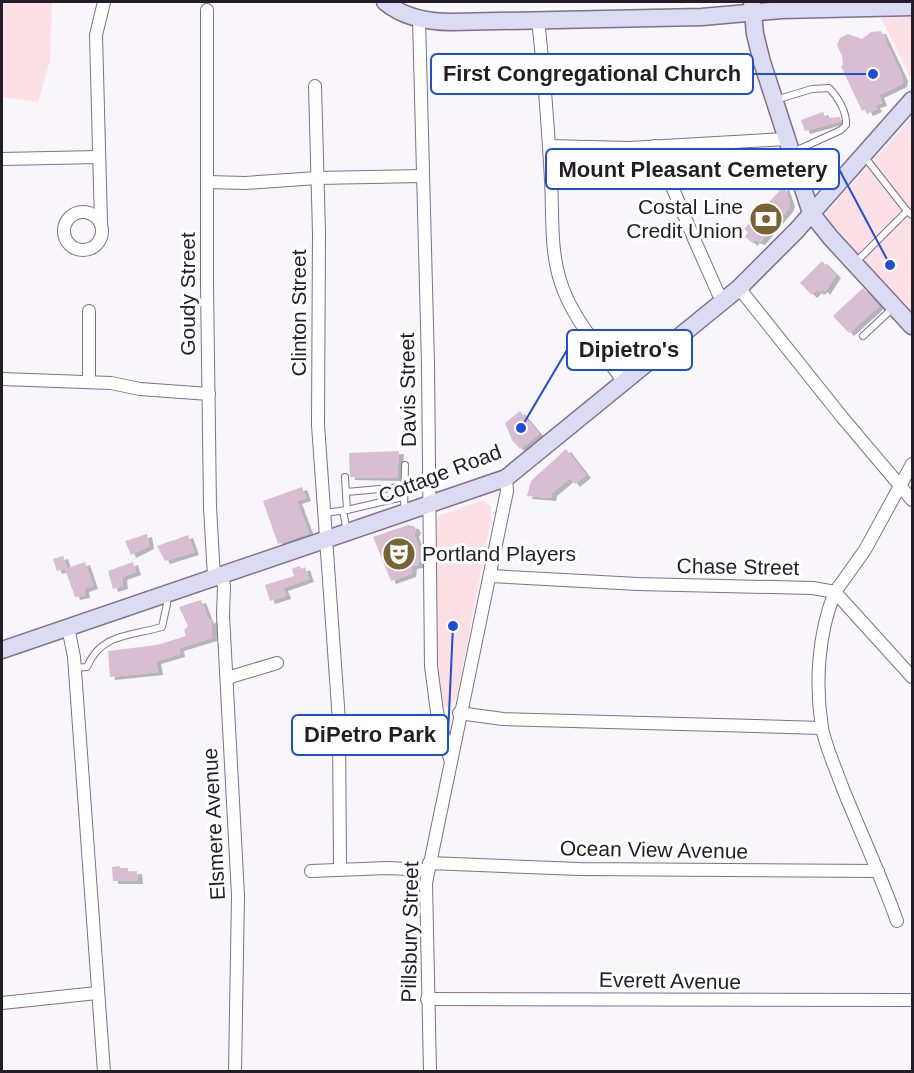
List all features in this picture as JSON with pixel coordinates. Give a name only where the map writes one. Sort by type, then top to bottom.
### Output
[{"type":"street","points":[[99,189],[94,199],[65,224],[64,236],[72,246],[84,250],[95,246],[102,235],[96,35],[104,2]]},
{"type":"street","points":[[385,2],[399,12],[419,19],[452,22],[702,17],[752,7],[782,10],[904,6]]},
{"type":"street","points":[[752,7],[755,34],[774,100],[812,213],[912,326]]},
{"type":"street","name":"Goudy Street","points":[[207,10],[205,85],[209,394],[218,576]]},
{"type":"street","name":"Davis Street","points":[[419,19],[431,666],[438,712],[450,759]]},
{"type":"street","points":[[538,20],[549,146],[553,235],[560,281],[578,319],[623,381]]},
{"type":"street","name":"Clinton Street","points":[[315,86],[318,425],[339,721],[340,870]]},
{"type":"street","name":"Cottage Road","points":[[2,650],[326,540],[404,505],[429,506],[506,478],[739,288],[812,213],[912,100]]},
{"type":"street","points":[[549,146],[579,149],[655,146],[789,146]]},
{"type":"street","points":[[655,146],[718,293],[725,300]]},
{"type":"street","points":[[2,159],[98,157]]},
{"type":"street","points":[[207,182],[244,183],[317,178],[423,176]]},
{"type":"street","points":[[80,212],[93,214],[101,223]]},
{"type":"street","points":[[739,288],[912,500]]},
{"type":"street","points":[[89,310],[89,382]]},
{"type":"street","points":[[2,379],[89,382],[140,389],[209,394]]},
{"type":"street","points":[[897,921],[859,829],[822,728],[820,689],[823,627],[835,592],[865,550],[912,464]]},
{"type":"street","name":"Pillsbury Street","points":[[430,1071],[425,917],[428,867],[490,576],[507,491],[506,478]]},
{"type":"street","name":"Elsmere Avenue","points":[[218,576],[224,586],[238,895],[235,1071]]},
{"type":"street","name":"Chase Street","points":[[490,576],[638,585],[813,588],[835,592]]},
{"type":"street","points":[[835,592],[912,677]]},
{"type":"street","points":[[68,627],[75,668],[104,1071]]},
{"type":"street","points":[[227,678],[278,663]]},
{"type":"street","points":[[459,713],[503,719],[822,728]]},
{"type":"street","name":"Ocean View Avenue","points":[[311,871],[428,867],[878,871]]},
{"type":"street","points":[[2,1003],[97,993]]},
{"type":"street","name":"Everett Avenue","points":[[427,999],[912,1000]]},
{"type":"lane","points":[[774,100],[829,88],[839,100],[846,118],[846,125],[841,130],[789,146]]},
{"type":"lane","points":[[855,264],[910,213],[864,155]]},
{"type":"lane","points":[[863,336],[895,307]]},
{"type":"lane","points":[[323,513],[404,505],[405,465]]},
{"type":"lane","points":[[345,477],[347,532]]},
{"type":"lane","points":[[346,492],[403,487]]},
{"type":"lane","points":[[75,668],[87,667],[98,646],[108,640],[162,627],[167,604],[165,594]]},
{"type":"shaded area","points":[[2,2],[52,2],[50,60],[38,102],[2,97]]},
{"type":"shaded area","points":[[912,15],[912,74],[910,76],[880,16]]},
{"type":"shaded area","points":[[912,118],[912,314],[824,215]]},
{"type":"shaded area","points":[[483,500],[491,506],[491,520],[457,696],[450,707],[444,707],[438,691],[433,643],[438,516]]},
{"type":"building","points":[[881,31],[903,78],[902,84],[879,95],[882,103],[875,105],[877,109],[868,113],[866,109],[862,111],[841,66],[843,65],[842,56],[837,45],[840,38],[848,34],[862,39],[871,32]]},
{"type":"building","points":[[823,112],[826,118],[840,117],[841,121],[805,131],[801,120]]},
{"type":"building","name":"Costal Line Credit Union","points":[[784,186],[790,204],[788,209],[760,242],[754,240],[753,243],[745,237],[748,232],[744,229]]},
{"type":"building","points":[[822,261],[836,275],[825,292],[823,289],[819,292],[817,290],[812,295],[800,283]]},
{"type":"building","points":[[863,288],[879,306],[849,333],[833,316]]},
{"type":"building","points":[[520,411],[539,434],[520,449],[512,440],[505,423]]},
{"type":"building","points":[[566,449],[586,475],[575,484],[570,478],[552,493],[551,498],[527,496],[531,481]]},
{"type":"building","points":[[399,451],[397,478],[350,477],[349,453]]},
{"type":"building","points":[[302,487],[306,498],[297,501],[309,533],[278,544],[263,501]]},
{"type":"building","name":"Portland Players","points":[[408,525],[414,526],[416,530],[414,534],[419,549],[418,565],[412,566],[411,574],[391,581],[373,537]]},
{"type":"building","points":[[147,534],[149,546],[131,555],[125,541]]},
{"type":"building","points":[[188,535],[194,552],[165,561],[157,546]]},
{"type":"building","points":[[63,556],[67,568],[57,571],[53,559]]},
{"type":"building","points":[[85,562],[93,586],[84,589],[85,595],[75,597],[65,569]]},
{"type":"building","points":[[133,562],[136,572],[122,577],[123,586],[113,589],[108,571]]},
{"type":"building","points":[[300,566],[301,569],[305,567],[309,579],[283,588],[286,596],[270,601],[265,585],[294,576],[292,569]]},
{"type":"building","points":[[201,600],[209,621],[212,619],[212,638],[179,648],[180,654],[156,661],[158,672],[110,677],[108,651],[157,645],[186,636],[184,630],[188,626],[179,607]]},
{"type":"building","points":[[120,866],[120,868],[128,868],[128,872],[137,871],[138,881],[113,881],[112,867]]},
{"type":"place","name":"First Congregational Church","points":[[873,74]]},
{"type":"place","name":"Costal Line Credit Union","points":[[766,219]]},
{"type":"place","name":"Mount Pleasant Cemetery","points":[[890,265]]},
{"type":"place","name":"Dipietro's","points":[[521,428]]},
{"type":"place","name":"Portland Players","points":[[399,554]]},
{"type":"place","name":"DiPetro Park","points":[[453,626]]}]
